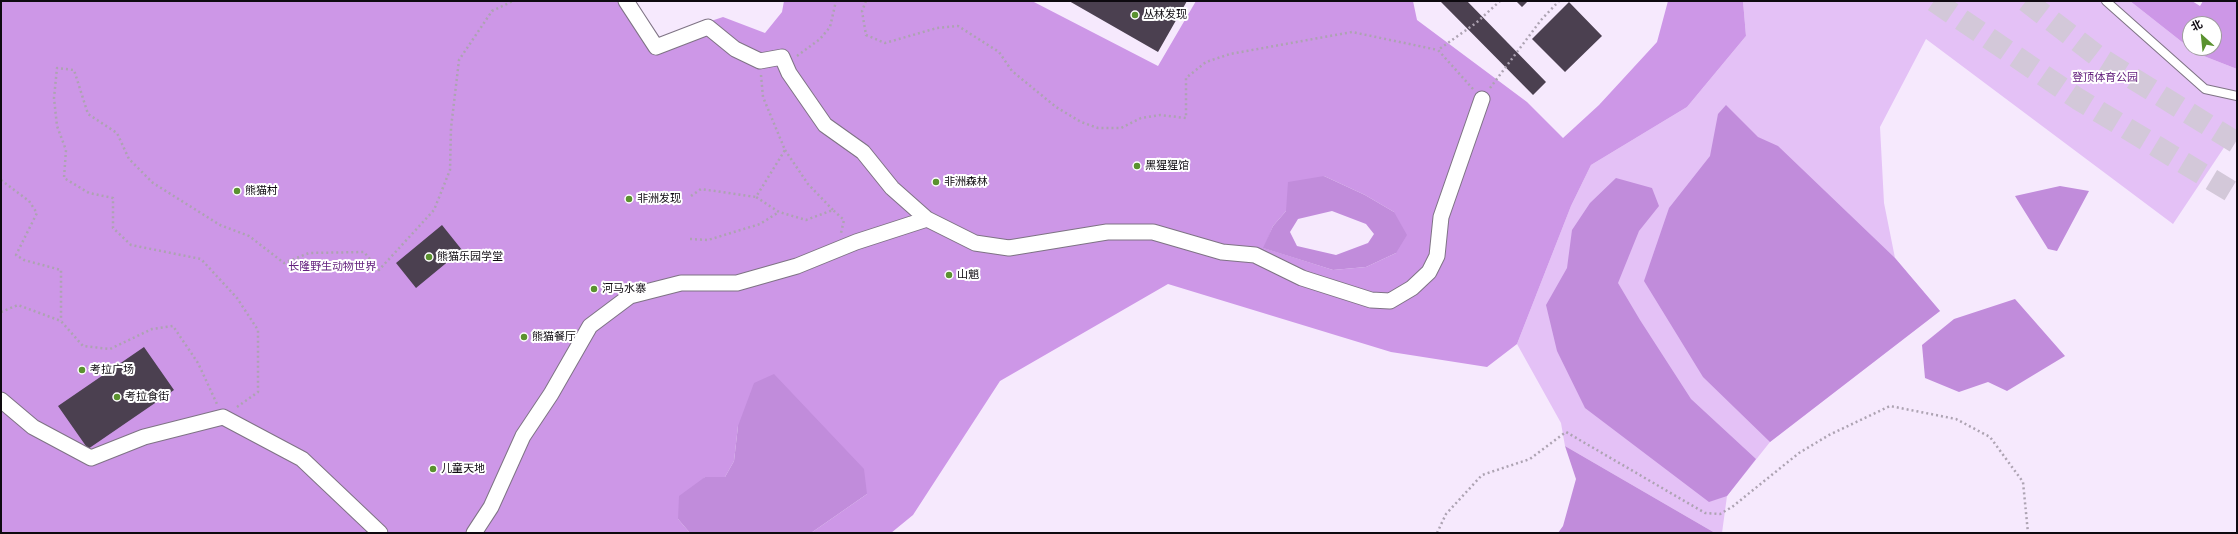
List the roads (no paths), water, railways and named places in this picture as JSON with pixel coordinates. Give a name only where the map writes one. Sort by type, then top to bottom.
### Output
[{"type":"street","points":[[626,1],[656,47],[708,27],[735,49],[760,60],[782,57],[789,73],[825,125],[863,152],[892,188],[927,219],[975,243],[1009,248],[1107,232],[1153,232],[1222,252],[1255,255],[1302,278],[1371,300],[1390,301],[1412,288],[1429,272],[1437,256],[1441,217],[1482,99]]},
{"type":"street","points":[[474,533],[491,507],[522,436],[551,394],[590,326],[630,296],[681,283],[737,283],[797,266],[837,250],[927,219]]},
{"type":"street","points":[[1,400],[33,427],[91,458],[144,437],[223,417],[302,459],[380,533]]},
{"type":"lane","points":[[2106,1],[2205,89],[2237,96]]},
{"type":"tunnel","points":[[1934,1],[2078,99],[2237,195]]},
{"type":"tunnel","points":[[2026,1],[2100,58],[2237,143]]},
{"type":"place","name":"丛林发现","points":[[1135,15]]},
{"type":"place","name":"黑猩猩馆","points":[[1137,166]]},
{"type":"place","name":"非洲森林","points":[[936,182]]},
{"type":"place","name":"熊猫村","points":[[237,191]]},
{"type":"place","name":"非洲发现","points":[[629,199]]},
{"type":"place","name":"熊猫乐园学堂","points":[[429,257]]},
{"type":"place","name":"山魈","points":[[949,275]]},
{"type":"place","name":"河马水寨","points":[[594,289]]},
{"type":"place","name":"熊猫餐厅","points":[[524,337]]},
{"type":"place","name":"考拉广场","points":[[82,370]]},
{"type":"place","name":"考拉食街","points":[[117,397]]},
{"type":"place","name":"儿童天地","points":[[433,469]]},
{"type":"park label","name":"登顶体育公园","points":[[2105,78]]},
{"type":"park label","name":"长隆野生动物世界","points":[[332,267]]}]
